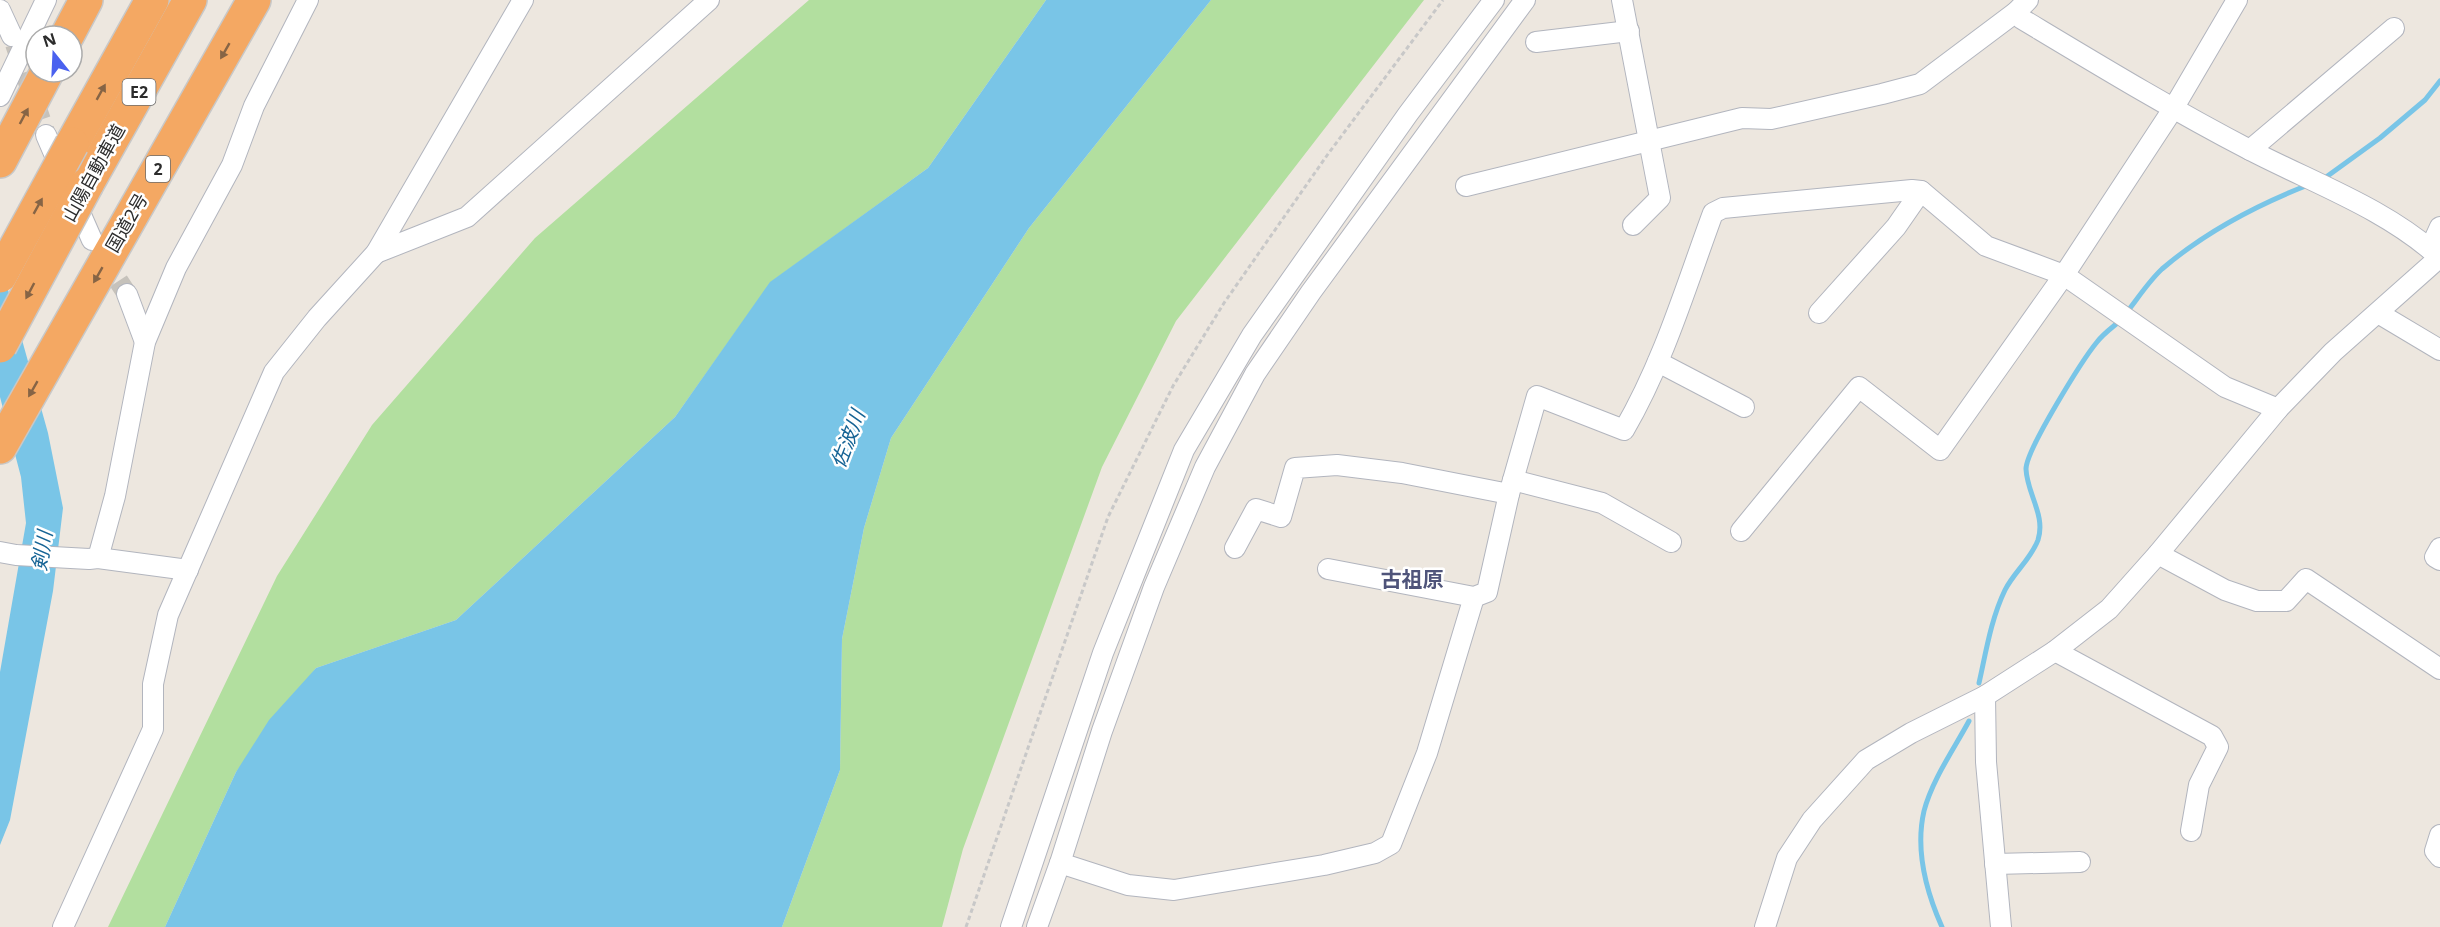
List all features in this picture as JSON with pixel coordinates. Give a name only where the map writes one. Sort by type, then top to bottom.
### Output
[{"type":"highway","points":[[73,24],[86,0]]},
{"type":"highway","name":"山陽自動車道","points":[[0,276],[59,139],[152,0]]},
{"type":"highway","name":"山陽自動車道","points":[[0,346],[190,0]]},
{"type":"highway","name":"国道2号","points":[[1,446],[254,0]]},
{"type":"highway","points":[[0,161],[41,84]]},
{"type":"street","points":[[0,95],[46,0]]},
{"type":"street","points":[[94,558],[115,496],[145,342],[176,268],[232,165],[254,106],[308,0]]},
{"type":"street","points":[[63,927],[153,729],[153,684],[168,615],[274,372],[316,318],[376,253],[523,0]]},
{"type":"street","points":[[376,253],[467,217],[709,0]]},
{"type":"street","points":[[1011,927],[1103,653],[1184,450],[1251,335],[1408,114],[1494,0]]},
{"type":"street","points":[[1037,927],[1102,731],[1154,587],[1205,466],[1250,384],[1311,292],[1525,0]]},
{"type":"street","points":[[1622,0],[1660,198],[1634,225]]},
{"type":"street","points":[[1740,531],[1859,387],[1940,450],[2064,275],[2173,109],[2236,0]]},
{"type":"street","points":[[2022,6],[2022,19],[2173,109],[2372,210],[2436,254]]},
{"type":"street","points":[[1466,186],[1742,118],[1771,119],[1920,84],[2022,6]]},
{"type":"street","points":[[0,10],[12,36]]},
{"type":"street","points":[[2250,150],[2394,28]]},
{"type":"street","points":[[1536,42],[1629,31]]},
{"type":"street","points":[[59,139],[92,240]]},
{"type":"street","points":[[1819,313],[1896,227],[1921,191]]},
{"type":"street","points":[[1328,569],[1474,597],[1487,592],[1511,487],[1537,396],[1624,430],[1645,393],[1658,362],[1713,213],[1723,208],[1921,191],[1986,246],[2038,263],[2064,275],[2225,387],[2278,409]]},
{"type":"street","points":[[1765,927],[1787,858],[1812,820],[1866,760],[1911,733],[1985,696],[2055,651],[2109,609],[2158,554],[2278,409],[2333,351],[2378,312],[2436,254],[2440,227]]},
{"type":"street","points":[[127,294],[145,342]]},
{"type":"street","points":[[2378,312],[2440,350]]},
{"type":"street","points":[[1658,362],[1744,407]]},
{"type":"street","points":[[1235,548],[1256,509],[1281,517],[1295,468],[1337,465],[1511,487],[1602,503],[1671,542]]},
{"type":"street","points":[[2440,548],[2435,557],[2440,560]]},
{"type":"street","points":[[8,554],[94,558],[188,570]]},
{"type":"street","points":[[2158,554],[2225,590],[2257,601],[2286,601],[2306,579],[2440,669]]},
{"type":"street","points":[[1060,863],[1128,885],[1174,890],[1324,865],[1375,853],[1391,844],[1427,753],[1474,597]]},
{"type":"street","points":[[2055,651],[2212,736],[2218,747],[2199,785],[2192,831]]},
{"type":"street","points":[[1985,696],[1986,762],[2001,927]]},
{"type":"street","points":[[2440,835],[2437,838],[2435,851],[2440,857]]},
{"type":"street","points":[[1995,864],[2080,862]]},
{"type":"green space","points":[[809,0],[1046,0],[928,168],[771,282],[675,417],[456,620],[316,668],[236,772],[165,927],[108,927],[277,576],[372,425],[535,238]]},
{"type":"green space","points":[[1211,0],[1424,0],[1176,321],[1102,467],[963,849],[942,927],[782,927],[840,770],[842,639],[864,528],[891,438],[1029,228]]},
{"type":"water","name":"佐波川","points":[[1046,0],[1211,0],[1029,228],[891,438],[864,528],[842,639],[840,770],[782,927],[165,927],[236,772],[269,720],[316,668],[456,620],[675,417],[770,282],[928,168]]},
{"type":"water","name":"剣川","points":[[0,261],[48,433],[63,508],[53,591],[10,820],[0,845],[0,672],[26,523],[21,477],[0,397]]},
{"type":"waterway","points":[[2322,180],[2380,138],[2425,100],[2440,81]]},
{"type":"waterway","points":[[2127,312],[2157,274],[2195,244],[2250,211],[2308,185]]},
{"type":"waterway","points":[[1979,683],[1989,636],[2000,601],[2009,583],[2031,553],[2040,531],[2038,513],[2027,478],[2028,459],[2056,405],[2080,366],[2100,339],[2121,320]]},
{"type":"waterway","points":[[1942,927],[1931,899],[1924,870],[1922,826],[1924,811],[1932,788],[1969,721]]},
{"type":"tunnel","points":[[15,44],[46,135]]},
{"type":"tunnel","points":[[102,256],[127,294]]},
{"type":"district","name":"古祖原","points":[[1412,580]]}]
